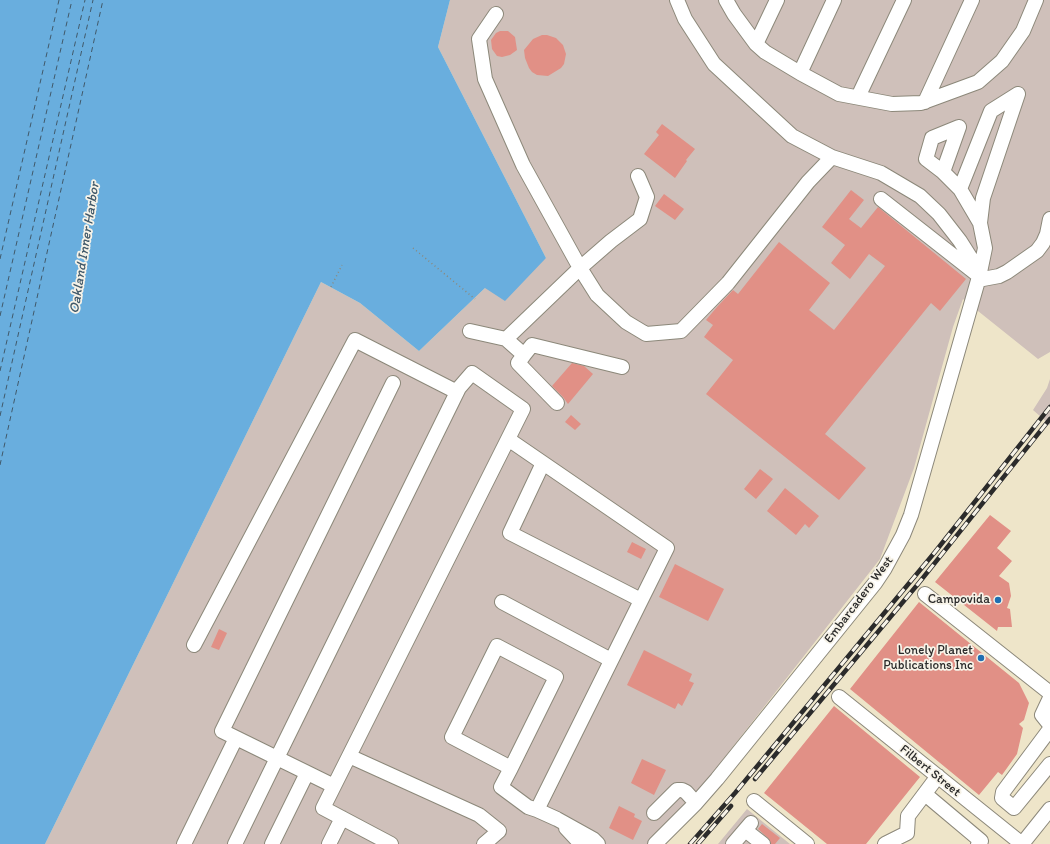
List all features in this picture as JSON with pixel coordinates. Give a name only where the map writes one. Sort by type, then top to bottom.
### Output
[{"type":"street","points":[[677,0],[685,19],[714,64],[792,136],[832,156],[881,173],[920,196],[939,214],[960,241],[983,279],[999,276],[1007,272],[1037,251],[1047,234],[1050,219]]},
{"type":"street","points":[[726,0],[734,14],[756,44],[765,52],[839,94],[892,104],[925,102],[978,82],[1002,61],[1023,30],[1036,0]]},
{"type":"street","points":[[756,44],[777,0]]},
{"type":"street","points":[[800,73],[834,0]]},
{"type":"street","points":[[858,98],[904,0]]},
{"type":"street","points":[[925,102],[972,0]]},
{"type":"street","points":[[496,14],[479,40],[485,78],[523,164],[580,268],[597,295],[626,322],[646,334],[681,331],[728,283],[808,182],[832,156]]},
{"type":"street","points":[[960,190],[991,111],[1018,94],[983,198],[980,223],[985,248],[979,274]]},
{"type":"street","points":[[943,172],[960,190],[980,223]]},
{"type":"street","points":[[506,339],[580,268],[611,241],[640,219],[647,197],[638,176]]},
{"type":"street","points":[[881,199],[979,274]]},
{"type":"street","name":"Embarcadero West","points":[[655,844],[696,803],[716,779],[875,583],[895,552],[911,515],[979,274]]},
{"type":"street","points":[[470,331],[506,339],[524,355]]},
{"type":"street","points":[[194,645],[355,340],[457,392]]},
{"type":"street","points":[[557,403],[518,363],[532,345],[622,367]]},
{"type":"street","points":[[235,844],[457,392],[472,373],[523,409],[323,808],[391,844]]},
{"type":"street","points":[[334,786],[222,731],[393,383]]},
{"type":"street","points":[[508,439],[667,548],[537,810]]},
{"type":"street","points":[[543,463],[510,533],[641,600]]},
{"type":"street","points":[[925,594],[1050,694]]},
{"type":"street","points":[[502,602],[611,660]]},
{"type":"street","points":[[511,768],[452,737],[498,646],[556,677],[511,768],[501,787],[528,806],[557,819],[593,839],[598,844]]},
{"type":"street","name":"Filbert Street","points":[[839,697],[1022,844]]},
{"type":"street","points":[[1050,698],[1042,715],[1050,725]]},
{"type":"street","points":[[1014,808],[1002,798],[1003,792],[1050,729]]},
{"type":"street","points":[[184,844],[236,738]]},
{"type":"street","points":[[349,756],[479,815],[499,831],[484,844]]},
{"type":"street","points":[[999,825],[1050,764]]},
{"type":"street","points":[[272,844],[307,772]]},
{"type":"street","points":[[885,844],[907,833],[908,816],[938,776]]},
{"type":"street","points":[[654,813],[677,790],[686,792],[696,803]]},
{"type":"street","points":[[925,794],[980,842]]},
{"type":"street","points":[[754,801],[806,844]]},
{"type":"street","points":[[1022,844],[1050,809]]},
{"type":"street","points":[[329,844],[342,818]]},
{"type":"street","points":[[557,819],[581,844]]},
{"type":"street","points":[[733,844],[748,827],[763,844]]},
{"type":"path","points":[[413,248],[475,299]]},
{"type":"path","points":[[331,287],[342,265]]},
{"type":"shaded area","points":[[450,0],[1050,0],[1050,352],[1038,359],[963,299],[953,327],[914,468],[880,559],[702,786],[648,844],[45,844],[321,282],[360,303],[419,351],[485,288],[546,258],[438,47]]},
{"type":"shaded area","points":[[1050,379],[1050,425],[1033,410],[1047,388]]},
{"type":"shaded area","points":[[747,809],[790,844],[718,844]]},
{"type":"water","name":"Oakland Inner Harbor","points":[[0,0],[450,0],[438,47],[546,258],[505,301],[485,288],[419,351],[360,303],[321,282],[45,844],[0,844]]},
{"type":"building","points":[[500,31],[508,31],[515,37],[517,50],[510,55],[502,57],[497,56],[492,49],[491,40],[496,33]]},
{"type":"building","points":[[542,35],[556,38],[563,45],[566,54],[564,64],[561,68],[548,76],[537,75],[532,72],[525,58],[524,50],[533,39]]},
{"type":"building","points":[[662,124],[695,149],[675,178],[644,154],[659,135],[656,132]]},
{"type":"building","points":[[851,190],[864,200],[849,219],[861,228],[878,207],[966,279],[940,311],[931,303],[825,434],[866,468],[839,500],[706,394],[733,360],[704,337],[713,325],[706,320],[733,290],[738,294],[779,242],[830,283],[809,310],[834,330],[885,266],[869,254],[850,279],[831,263],[845,245],[822,227]]},
{"type":"building","points":[[664,194],[684,209],[675,220],[655,206]]},
{"type":"building","points":[[572,363],[584,366],[593,374],[568,404],[552,386]]},
{"type":"building","points":[[571,415],[581,424],[575,430],[565,422]]},
{"type":"building","points":[[760,469],[773,479],[756,499],[744,489]]},
{"type":"building","points":[[785,488],[819,516],[809,528],[805,524],[796,535],[767,511]]},
{"type":"building","points":[[990,515],[1011,531],[997,548],[1012,561],[999,576],[1009,583],[1011,596],[1007,608],[1010,609],[1012,627],[998,627],[997,631],[935,582]]},
{"type":"building","points":[[632,542],[646,549],[641,559],[627,552]]},
{"type":"building","points":[[675,564],[724,589],[708,621],[659,597]]},
{"type":"building","points":[[919,602],[1019,683],[1029,703],[1024,720],[1019,724],[1023,728],[1017,754],[1002,775],[998,772],[979,795],[850,689]]},
{"type":"building","points":[[219,629],[227,633],[219,650],[211,647]]},
{"type":"building","points":[[644,650],[692,674],[689,681],[694,683],[682,706],[678,703],[675,709],[627,685]]},
{"type":"building","points":[[834,706],[920,777],[866,844],[827,844],[764,793]]},
{"type":"building","points":[[642,759],[666,770],[654,795],[631,783]]},
{"type":"building","points":[[619,806],[635,814],[634,817],[642,821],[633,840],[609,828]]},
{"type":"building","points":[[762,824],[780,838],[775,844],[771,844],[768,838],[758,829]]},
{"type":"ferry route","points":[[0,259],[59,0]]},
{"type":"ferry route","points":[[0,316],[72,0]]},
{"type":"ferry route","points":[[0,371],[85,0]]},
{"type":"ferry route","points":[[0,416],[93,0]]},
{"type":"ferry route","points":[[0,465],[103,0]]},
{"type":"railway","points":[[690,844],[735,793],[935,552],[1050,407]]},
{"type":"railway","points":[[755,779],[918,584],[1050,419]]},
{"type":"railway","points":[[698,844],[731,806]]},
{"type":"place","name":"Campovida","points":[[998,600]]},
{"type":"place","name":"Lonely Planet Publications Inc","points":[[981,658]]}]
